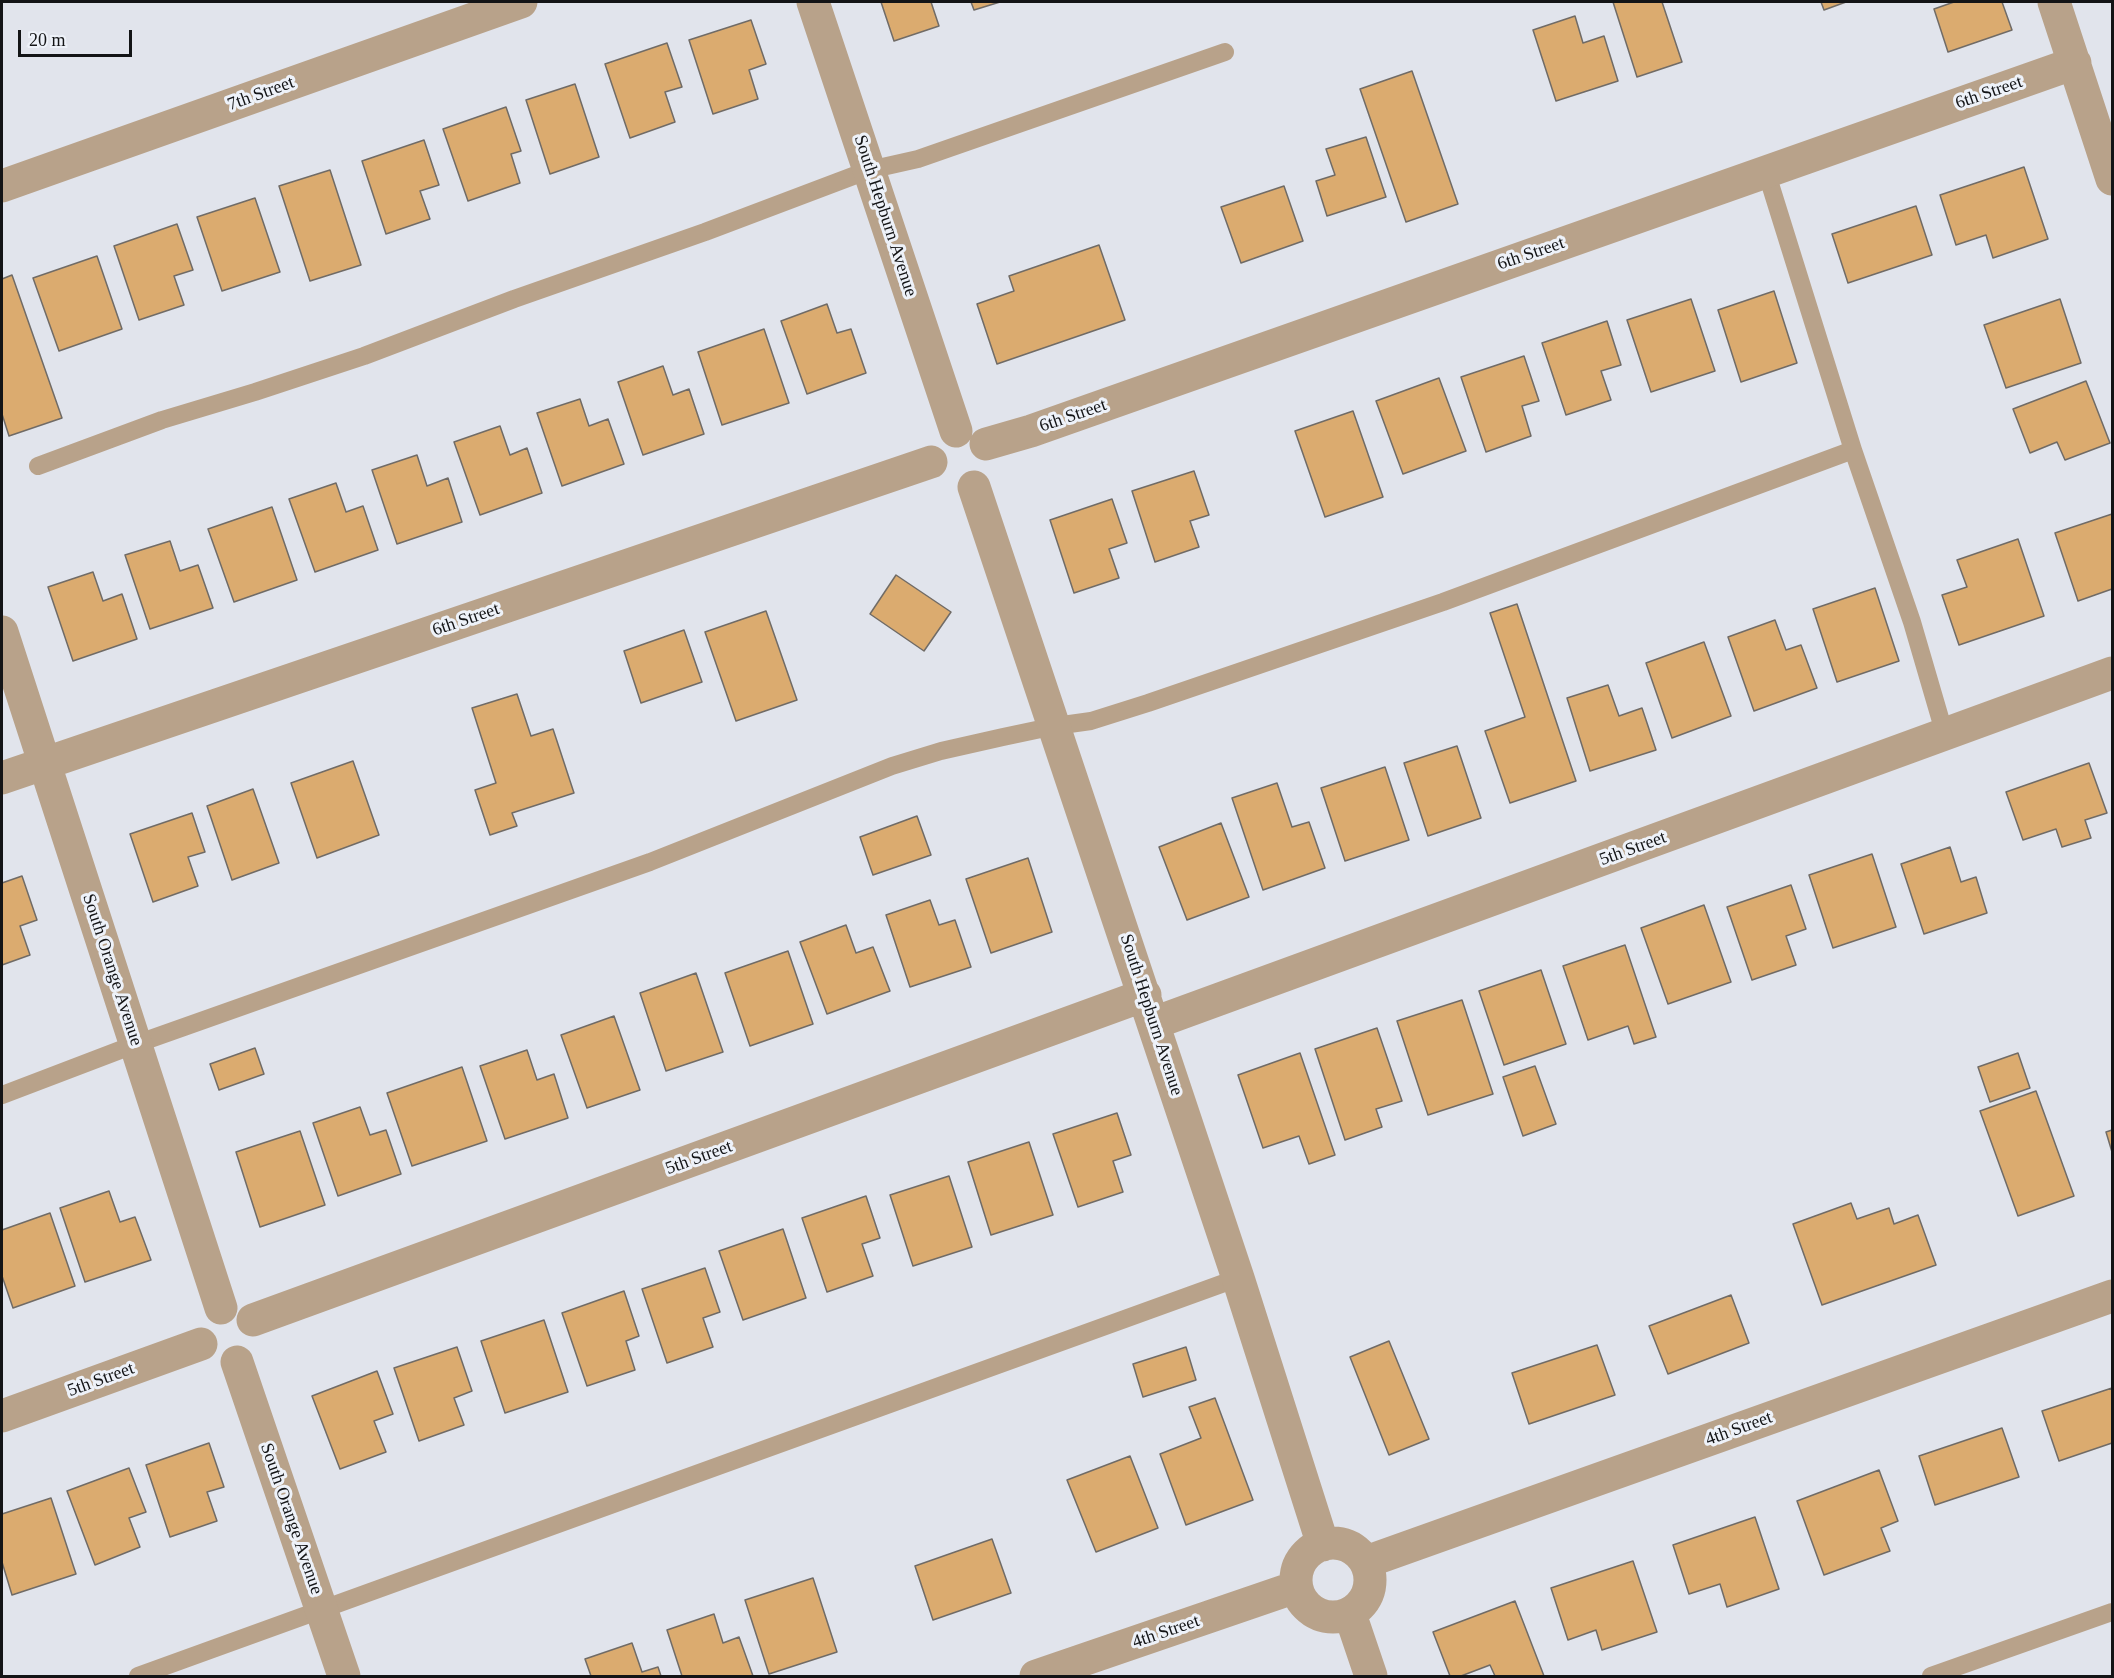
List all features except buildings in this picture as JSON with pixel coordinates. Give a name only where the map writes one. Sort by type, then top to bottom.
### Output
[{"type":"street","name":"7th Street","points":[[2,186],[521,2]]},
{"type":"street","name":"South Hepburn Avenue","points":[[813,2],[956,431]]},
{"type":"street","points":[[2054,2],[2112,178]]},
{"type":"street","name":"6th Street","points":[[986,444],[1031,431],[2075,63]]},
{"type":"street","points":[[956,431],[973,433],[986,444],[991,453],[989,473],[974,488],[964,490],[946,486],[934,472],[931,462],[936,446],[948,434],[956,431]]},
{"type":"street","name":"6th Street","points":[[2,778],[931,462]]},
{"type":"street","name":"South Hepburn Avenue","points":[[974,488],[1238,1278],[1323,1545]]},
{"type":"street","name":"South Orange Avenue","points":[[2,632],[221,1308]]},
{"type":"street","name":"5th Street","points":[[253,1320],[1946,735],[2112,674]]},
{"type":"street","name":"4th Street","points":[[1366,1562],[2112,1296]]},
{"type":"street","points":[[230,1306],[239,1308],[253,1320],[257,1336],[255,1344],[244,1358],[237,1362],[220,1362],[212,1358],[201,1344],[201,1326],[212,1311],[230,1306]]},
{"type":"street","name":"5th Street","points":[[2,1416],[201,1344]]},
{"type":"street","name":"South Orange Avenue","points":[[237,1362],[344,1677]]},
{"type":"street","points":[[1323,1545],[1347,1546],[1366,1562],[1370,1574],[1367,1597],[1350,1614],[1327,1617],[1316,1614],[1306,1607],[1296,1587],[1295,1575],[1305,1556],[1313,1549],[1323,1545]]},
{"type":"street","name":"4th Street","points":[[1036,1677],[1296,1587]]},
{"type":"street","points":[[1350,1614],[1371,1677]]},
{"type":"lane","points":[[38,466],[162,420],[364,356],[869,170],[918,159],[1225,52]]},
{"type":"lane","points":[[1766,171],[1853,450],[1912,622],[1946,735]]},
{"type":"lane","points":[[2,1095],[136,1044],[650,862],[892,766],[941,751],[1055,726],[1091,721],[1129,709],[1443,602],[1853,450]]},
{"type":"lane","points":[[138,1677],[1238,1278]]},
{"type":"lane","points":[[1931,1677],[2112,1612]]}]
